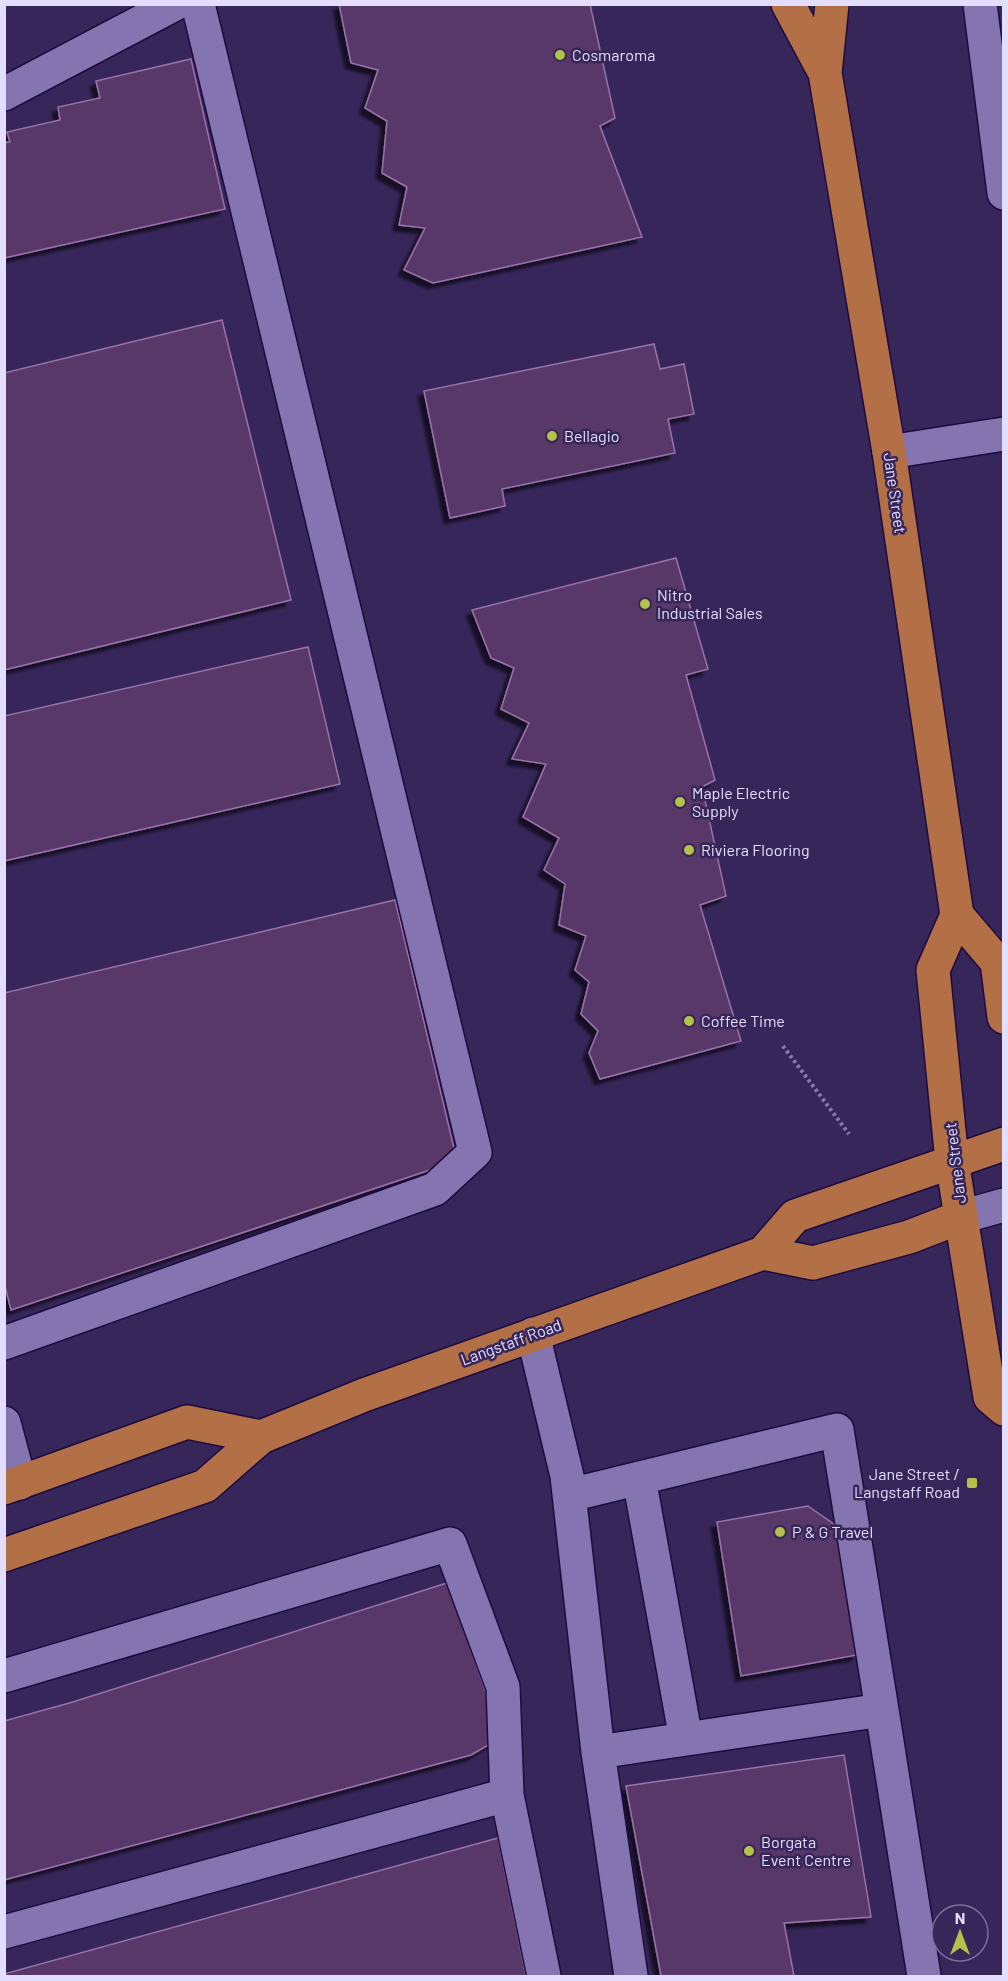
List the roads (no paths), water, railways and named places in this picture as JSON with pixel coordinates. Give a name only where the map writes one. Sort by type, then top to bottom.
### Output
[{"type":"main road","name":"Jane Street","points":[[788,4],[825,73]]},
{"type":"main road","name":"Jane Street","points":[[832,4],[825,73],[889,452],[957,915],[933,970],[952,1161],[990,1397],[1004,1409]]},
{"type":"main road","points":[[957,915],[998,962],[1004,1017]]},
{"type":"main road","name":"Langstaff Road","points":[[4,1555],[205,1486],[261,1437],[364,1395],[763,1253],[795,1216],[1004,1144]]},
{"type":"main road","points":[[763,1253],[813,1263],[909,1237],[961,1216]]},
{"type":"main road","points":[[12,1485],[187,1422],[261,1437]]},
{"type":"street","points":[[4,94],[175,4]]},
{"type":"street","points":[[4,1343],[435,1189],[475,1152],[198,4]]},
{"type":"street","points":[[980,4],[1004,193]]},
{"type":"street","points":[[889,452],[1004,434]]},
{"type":"street","points":[[961,1216],[1004,1205]]},
{"type":"street","points":[[533,1334],[570,1495],[598,1752],[631,1977]]},
{"type":"street","points":[[4,1423],[12,1485]]},
{"type":"street","points":[[570,1495],[837,1430],[924,1977]]},
{"type":"street","points":[[639,1478],[686,1739]]},
{"type":"street","points":[[4,1676],[450,1544],[503,1687],[507,1795],[544,1977]]},
{"type":"street","points":[[598,1752],[882,1710]]},
{"type":"street","points":[[4,1932],[507,1795]]},
{"type":"place","name":"Cosmaroma","points":[[560,55]]},
{"type":"place","name":"Bellagio","points":[[552,436]]},
{"type":"place","name":"Nitro Industrial Sales","points":[[645,604]]},
{"type":"place","name":"Maple Electric Supply","points":[[680,802]]},
{"type":"place","name":"Riviera Flooring","points":[[689,850]]},
{"type":"place","name":"Coffee Time","points":[[689,1021]]},
{"type":"place","name":"Jane Street / Langstaff Road","points":[[972,1483]]},
{"type":"place","name":"P & G Travel","points":[[780,1532]]},
{"type":"place","name":"Borgata Event Centre","points":[[749,1851]]}]
